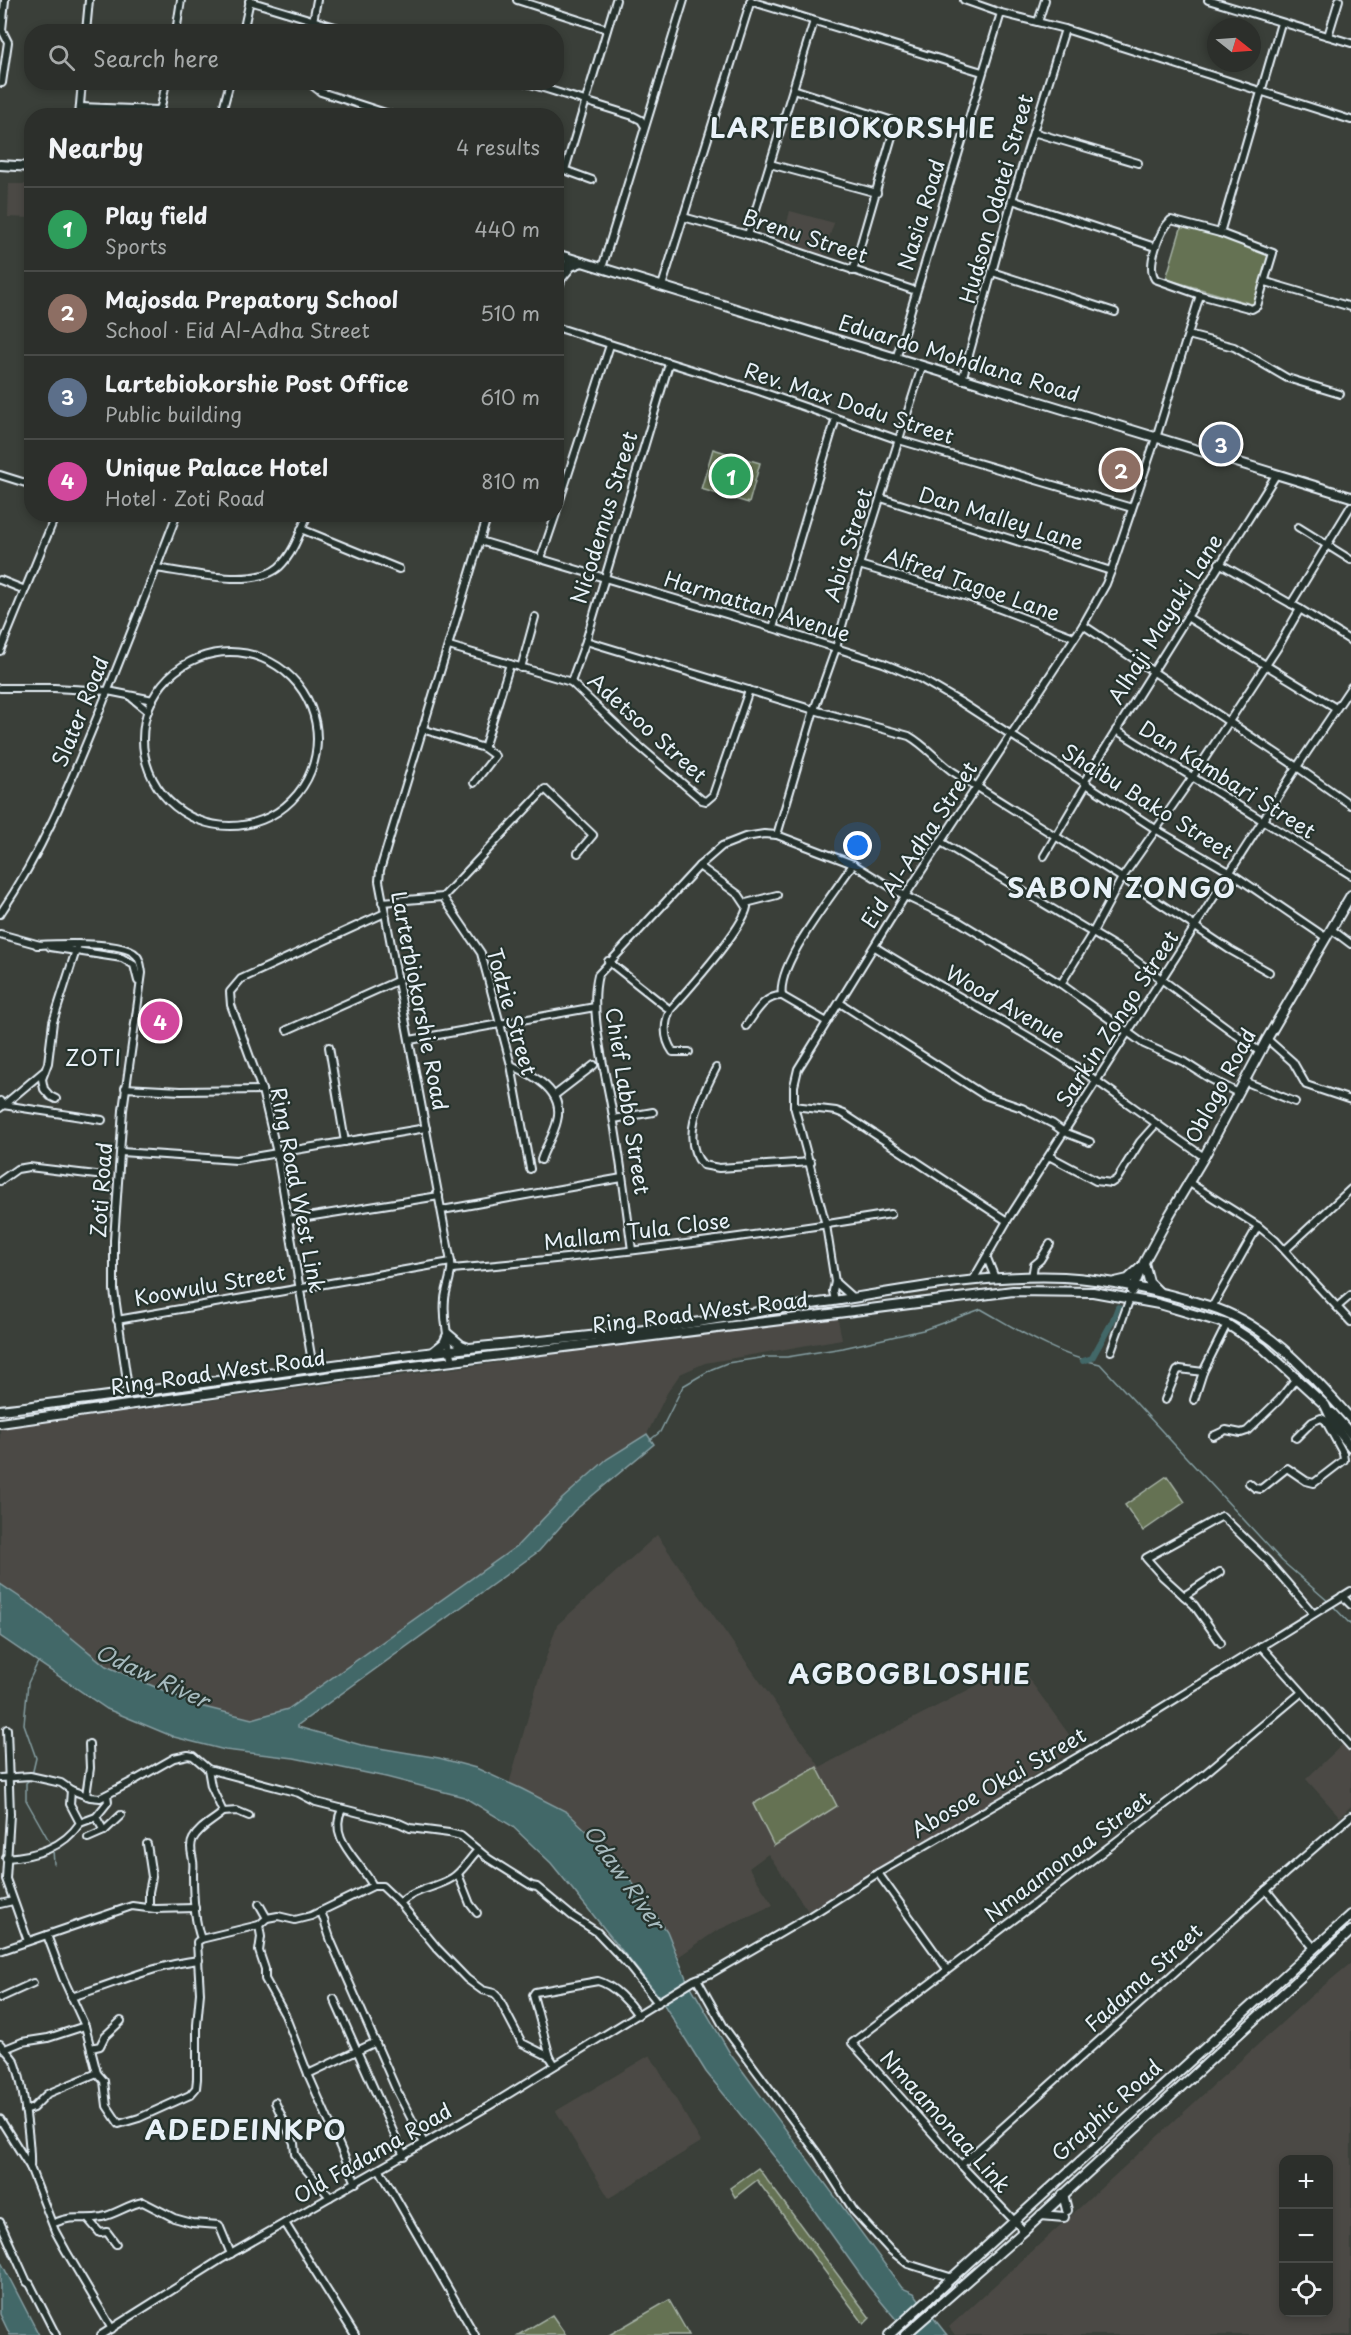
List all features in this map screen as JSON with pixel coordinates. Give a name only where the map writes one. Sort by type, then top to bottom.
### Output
[{"type":"main road","points":[[0,165],[24,166]]},
{"type":"main road","name":"Eduardo Mohdlana Road","points":[[564,257],[764,316],[962,380],[1351,497]]},
{"type":"main road","points":[[564,272],[582,262]]},
{"type":"main road","name":"Oblogo Road","points":[[1130,1298],[1144,1262],[1204,1157],[1267,1038],[1351,895]]},
{"type":"main road","points":[[1108,1283],[1128,1279],[1144,1262]]},
{"type":"main road","points":[[1144,1262],[1149,1282],[1163,1293]]},
{"type":"main road","name":"Ring Road West Road","points":[[0,1410],[129,1395],[430,1352],[644,1330],[973,1280],[1068,1277],[1163,1293],[1212,1307],[1244,1321],[1278,1345],[1340,1406],[1351,1434]]},
{"type":"main road","points":[[1071,1293],[1082,1287],[1122,1291],[1134,1288]]},
{"type":"main road","name":"Ring Road West Road","points":[[0,1423],[391,1369],[1013,1291],[1093,1292],[1130,1298],[1227,1324],[1262,1347],[1297,1377],[1326,1406],[1336,1428],[1351,1447]]},
{"type":"main road","points":[[430,1352],[438,1349],[444,1343],[448,1334],[461,1345],[469,1348]]},
{"type":"main road","points":[[391,1369],[401,1364],[429,1359],[450,1351]]},
{"type":"main road","points":[[1326,1406],[1345,1418]]},
{"type":"main road","name":"Ring Road West Road","points":[[1345,1418],[1351,1424]]},
{"type":"main road","name":"Graphic Road","points":[[889,2335],[1016,2222],[1059,2180],[1351,1915]]},
{"type":"main road","name":"Graphic Road","points":[[905,2335],[1024,2231],[1351,1931]]},
{"type":"main road","points":[[1041,2215],[1065,2213],[1063,2194]]},
{"type":"street","points":[[2,83],[8,42],[2,30],[5,0]]},
{"type":"street","points":[[87,24],[89,0]]},
{"type":"street","points":[[177,24],[181,0]]},
{"type":"street","points":[[245,24],[250,0],[325,24]]},
{"type":"street","points":[[312,24],[317,0]]},
{"type":"street","points":[[518,0],[608,29]]},
{"type":"street","points":[[592,180],[565,170],[616,0]]},
{"type":"street","points":[[602,268],[684,0]]},
{"type":"street","points":[[966,0],[1001,13],[1065,29],[1351,120]]},
{"type":"street","points":[[1038,22],[1045,0]]},
{"type":"street","points":[[1208,0],[1351,43]]},
{"type":"street","points":[[1328,36],[1339,0]]},
{"type":"street","points":[[662,286],[750,1],[982,72]]},
{"type":"street","name":"Nasia Road","points":[[896,359],[1001,13]]},
{"type":"street","points":[[748,235],[814,21]]},
{"type":"street","points":[[1220,233],[1281,23]]},
{"type":"street","name":"Hudson Odotei Street","points":[[962,380],[1012,200],[1065,29]]},
{"type":"street","points":[[793,89],[894,123],[895,131],[853,271]]},
{"type":"street","points":[[81,90],[80,107],[98,108]]},
{"type":"street","points":[[159,108],[164,90]]},
{"type":"street","points":[[223,108],[228,90]]},
{"type":"street","points":[[318,90],[370,108]]},
{"type":"street","points":[[548,90],[633,116],[645,125]]},
{"type":"street","points":[[1033,132],[1138,163]]},
{"type":"street","points":[[770,164],[877,193]]},
{"type":"street","points":[[1012,200],[1155,247]]},
{"type":"street","name":"Brenu Street","points":[[683,218],[748,235],[916,291]]},
{"type":"street","points":[[1171,220],[1220,233],[1273,253],[1259,304],[1255,308],[1200,295],[1155,279],[1152,275],[1155,247],[1171,220]]},
{"type":"street","points":[[992,272],[1115,312]]},
{"type":"street","points":[[1266,282],[1351,307]]},
{"type":"street","name":"Eid Al-Adha Street","points":[[835,1301],[833,1291],[835,1282],[826,1225],[811,1162],[794,1106],[794,1086],[798,1069],[976,785],[1083,625],[1106,584],[1156,438],[1200,295]]},
{"type":"street","name":"Rev. Max Dodu Street","points":[[564,330],[759,391],[899,440],[1132,508]]},
{"type":"street","points":[[1188,335],[1234,347],[1287,378],[1340,394]]},
{"type":"street","points":[[564,488],[610,345]]},
{"type":"street","name":"Nicodemus Street","points":[[571,682],[586,641],[669,364]]},
{"type":"street","name":"Abia Street","points":[[777,835],[922,367]]},
{"type":"street","points":[[772,628],[836,418]]},
{"type":"street","points":[[0,475],[24,482]]},
{"type":"street","name":"Alhaji Mayaki Lane","points":[[1044,856],[1116,730],[1276,475]]},
{"type":"street","name":"Dan Malley Lane","points":[[880,498],[1111,570]]},
{"type":"street","points":[[1291,604],[1351,506]]},
{"type":"street","points":[[0,651],[53,522]]},
{"type":"street","name":"Slater Road","points":[[0,915],[20,885],[49,831],[108,691],[174,522]]},
{"type":"street","points":[[156,568],[223,578],[245,578],[268,573],[279,567],[293,548],[304,522]]},
{"type":"street","name":"Larterbiokorshie Road","points":[[453,1361],[445,1301],[452,1265],[399,980],[382,902],[380,870],[486,522]]},
{"type":"street","points":[[541,558],[553,522]]},
{"type":"street","points":[[1298,527],[1351,560]]},
{"type":"street","points":[[301,529],[399,570]]},
{"type":"street","name":"Harmattan Avenue","points":[[480,541],[883,663],[919,678],[1011,735]]},
{"type":"street","points":[[1219,563],[1351,641]]},
{"type":"street","name":"Alfred Tagoe Lane","points":[[860,565],[968,597],[1074,637]]},
{"type":"street","points":[[0,580],[25,590]]},
{"type":"street","points":[[1060,984],[1093,932],[1122,878],[1192,778],[1300,609]]},
{"type":"street","points":[[520,668],[535,617]]},
{"type":"street","points":[[1187,617],[1336,708]]},
{"type":"street","points":[[1083,625],[1297,767],[1351,806]]},
{"type":"street","points":[[586,641],[814,710],[909,736],[922,743],[943,765],[1122,878],[1230,950],[1269,972]]},
{"type":"street","name":"Adetsoo Street","points":[[449,646],[571,682],[633,741],[706,801],[713,795],[749,690]]},
{"type":"street","points":[[232,652],[259,657],[284,671],[308,701],[314,720],[316,739],[312,767],[306,780],[289,803],[266,818],[236,826],[209,824],[179,810],[159,790],[152,777],[144,746],[144,729],[148,711],[162,685],[176,672],[203,656],[232,652]]},
{"type":"street","points":[[484,748],[510,664]]},
{"type":"street","name":"Sarkin Zongo Street","points":[[973,1280],[1007,1221],[1197,927],[1297,767],[1351,687]]},
{"type":"street","points":[[0,688],[108,691],[131,698],[153,700]]},
{"type":"street","points":[[131,698],[148,711]]},
{"type":"street","points":[[422,729],[484,748],[495,756],[474,783]]},
{"type":"street","name":"Dan Kambari Street","points":[[1116,730],[1263,823],[1351,875]]},
{"type":"street","name":"Shaibu Bako Street","points":[[1011,735],[1157,830],[1231,873],[1325,938]]},
{"type":"street","points":[[382,902],[443,897],[545,789],[593,835],[578,853]]},
{"type":"street","name":"Chief Labbo Street","points":[[632,1250],[614,1119],[595,1007],[598,975],[608,961],[699,866],[722,846],[734,840],[764,834],[777,835],[853,864],[905,896],[958,921],[1060,984],[1144,1044],[1184,1062],[1238,1093]]},
{"type":"street","points":[[941,842],[1093,932],[1162,979],[1260,1052]]},
{"type":"street","points":[[782,996],[781,987],[784,977],[795,953],[853,864]]},
{"type":"street","points":[[688,1052],[673,1052],[670,1047],[666,1027],[670,1010],[744,917],[746,903],[739,895],[699,866]]},
{"type":"street","points":[[746,903],[777,895]]},
{"type":"street","name":"Todzie Street","points":[[443,897],[481,953],[511,1065],[530,1169]]},
{"type":"street","name":"Ring Road West Link","points":[[313,1368],[277,1153],[262,1090],[231,1005],[232,987],[241,979],[385,913]]},
{"type":"street","points":[[1331,929],[1351,944]]},
{"type":"street","name":"Zoti Road","points":[[0,934],[37,945],[128,960],[134,965],[137,973],[138,987]]},
{"type":"street","points":[[56,1099],[44,1089],[44,1072],[48,1063],[52,1022],[78,944]]},
{"type":"street","name":"Zoti Road","points":[[37,945],[78,944],[131,951],[141,963],[142,973],[138,987],[125,1088],[114,1239],[114,1290],[129,1395]]},
{"type":"street","name":"Wood Avenue","points":[[875,947],[1065,1060],[1204,1157]]},
{"type":"street","points":[[608,961],[670,1010]]},
{"type":"street","points":[[286,1030],[399,980]]},
{"type":"street","points":[[746,1026],[763,1003],[773,997],[782,996],[827,1022]]},
{"type":"street","points":[[840,1003],[984,1095],[1022,1108],[1064,1132],[1090,1142]]},
{"type":"street","points":[[410,1040],[595,1007]]},
{"type":"street","points":[[1267,1038],[1293,1062],[1306,1085],[1351,1100]]},
{"type":"street","points":[[329,1047],[345,1143]]},
{"type":"street","points":[[511,1065],[541,1082],[555,1095],[559,1112],[558,1120],[541,1160]]},
{"type":"street","points":[[555,1095],[594,1065]]},
{"type":"street","points":[[716,1068],[708,1083],[691,1134],[695,1152],[703,1165],[719,1168],[811,1162]]},
{"type":"street","points":[[1,1105],[44,1072]]},
{"type":"street","points":[[1244,1081],[1294,1102]]},
{"type":"street","points":[[125,1088],[181,1091],[262,1090]]},
{"type":"street","points":[[1,1105],[102,1120]]},
{"type":"street","points":[[794,1106],[844,1114],[1007,1221]]},
{"type":"street","points":[[614,1119],[653,1112]]},
{"type":"street","points":[[1049,1156],[1096,1181],[1111,1183],[1118,1179],[1140,1142],[1156,1124]]},
{"type":"street","points":[[121,1152],[136,1155],[236,1160],[426,1128]]},
{"type":"street","points":[[0,1181],[17,1169],[29,1167],[96,1175]]},
{"type":"street","points":[[442,1210],[622,1178]]},
{"type":"street","points":[[1188,1182],[1258,1226],[1285,1250],[1351,1322]]},
{"type":"street","points":[[1285,1250],[1351,1189]]},
{"type":"street","points":[[288,1220],[440,1196]]},
{"type":"street","name":"Mallam Tula Close","points":[[452,1265],[546,1261],[826,1225],[891,1214]]},
{"type":"street","points":[[1212,1307],[1258,1226]]},
{"type":"street","points":[[1032,1277],[1034,1265],[1050,1244]]},
{"type":"street","points":[[987,1258],[996,1278]]},
{"type":"street","name":"Koowulu Street","points":[[117,1320],[300,1287],[452,1265]]},
{"type":"street","points":[[835,1282],[853,1298]]},
{"type":"street","points":[[1337,1307],[1351,1295]]},
{"type":"street","points":[[1111,1351],[1130,1298]]},
{"type":"street","points":[[1194,1400],[1203,1372],[1227,1324]]},
{"type":"street","points":[[1164,1400],[1177,1371],[1180,1369],[1203,1372]]},
{"type":"street","points":[[1213,1436],[1226,1430],[1246,1431],[1279,1400],[1297,1377]]},
{"type":"street","points":[[1296,1438],[1312,1422],[1321,1418],[1326,1406]]},
{"type":"street","points":[[1249,1483],[1255,1488],[1262,1489],[1287,1468],[1306,1481],[1314,1483],[1344,1460],[1329,1427],[1321,1418]]},
{"type":"street","points":[[1221,1643],[1194,1605],[1162,1576],[1146,1557],[1222,1516],[1268,1562],[1313,1613]]},
{"type":"street","points":[[1184,1596],[1220,1572]]},
{"type":"street","name":"Abosoe Okai Street","points":[[659,2002],[810,1916],[878,1873],[1148,1716],[1351,1591]]},
{"type":"street","points":[[1341,1596],[1351,1605]]},
{"type":"street","points":[[1261,1646],[1351,1747]]},
{"type":"street","name":"Nmaamonaa Street","points":[[852,2043],[1202,1776],[1301,1693]]},
{"type":"street","points":[[7,1729],[10,1814],[4,1856],[6,1879],[28,1941]]},
{"type":"street","points":[[86,1796],[90,1768],[89,1744]]},
{"type":"street","points":[[0,1778],[30,1776],[62,1783],[71,1790],[86,1796],[100,1798],[179,1756],[193,1756],[208,1769],[299,1793],[316,1802],[399,1823],[410,1828],[461,1836],[489,1859],[537,1887],[572,1916],[597,1932],[659,2002]]},
{"type":"street","points":[[208,1769],[221,1815]]},
{"type":"street","points":[[71,1790],[70,1804],[80,1823]]},
{"type":"street","points":[[4,1856],[44,1852],[44,1849],[60,1844],[80,1823],[96,1817],[108,1802],[107,1795]]},
{"type":"street","points":[[342,1809],[337,1820],[338,1834],[373,1886]]},
{"type":"street","points":[[201,1940],[197,1928],[194,1862],[190,1847],[193,1838],[207,1822],[221,1815],[237,1811],[249,1816]]},
{"type":"street","points":[[88,1838],[104,1831],[121,1815]]},
{"type":"street","name":"Fadama Street","points":[[961,2166],[1351,1816]]},
{"type":"street","points":[[96,1817],[104,1831]]},
{"type":"street","points":[[147,1844],[152,1870],[149,1908]]},
{"type":"street","points":[[400,1903],[414,1893],[436,1886],[458,1874],[478,1850]]},
{"type":"street","points":[[878,1873],[947,1969]]},
{"type":"street","points":[[458,1874],[470,1904],[477,1913]]},
{"type":"street","points":[[47,1935],[85,2026],[97,2073],[104,2081],[107,2106],[119,2124],[193,2092],[197,2079],[197,2025],[200,1993],[197,1942],[259,1925],[267,1918],[278,1916],[295,1920],[321,1911],[373,1886],[382,1886],[400,1903],[437,1948],[467,1979],[482,1990],[490,1991],[498,1997],[522,2043],[550,2057]]},
{"type":"street","points":[[1266,1890],[1314,1948]]},
{"type":"street","points":[[0,1904],[13,1901]]},
{"type":"street","points":[[259,1904],[267,1918]]},
{"type":"street","points":[[0,1951],[132,1906],[195,1908]]},
{"type":"street","points":[[321,1911],[331,1941],[396,2089],[424,2143]]},
{"type":"street","points":[[259,1925],[261,1937],[259,1951],[265,1969],[265,1979],[285,2016],[356,2183]]},
{"type":"street","points":[[71,1997],[146,1971],[199,1960]]},
{"type":"street","points":[[696,1980],[724,2027],[817,2153],[854,2211],[889,2249],[908,2264],[953,2278]]},
{"type":"street","points":[[555,2065],[550,2057],[533,1995],[536,1992],[598,1981],[606,1983],[628,2002],[638,2015]]},
{"type":"street","points":[[0,1998],[33,1983]]},
{"type":"street","points":[[334,1999],[404,2156]]},
{"type":"street","name":"Old Fadama Road","points":[[100,2335],[231,2254],[489,2106],[659,2002]]},
{"type":"street","points":[[91,2048],[100,2046],[105,2036],[121,2021]]},
{"type":"street","points":[[30,2167],[25,2111],[18,2071],[3,2046],[48,2038],[85,2026]]},
{"type":"street","points":[[308,2074],[376,2042]]},
{"type":"street","name":"Nmaamonaa Link","points":[[852,2043],[961,2166],[1024,2231]]},
{"type":"street","points":[[25,2111],[33,2108],[47,2094],[97,2073]]},
{"type":"street","points":[[275,2102],[294,2143],[295,2154],[330,2197]]},
{"type":"street","points":[[0,2119],[30,2167],[54,2223],[55,2231],[112,2329]]},
{"type":"street","points":[[380,2170],[475,2335]]},
{"type":"street","points":[[54,2223],[75,2216],[88,2219],[113,2214],[143,2202],[174,2218],[192,2223],[219,2224],[231,2254]]},
{"type":"street","points":[[88,2219],[100,2233],[106,2232],[116,2244]]},
{"type":"street","points":[[0,2222],[27,2282],[56,2335]]},
{"type":"street","points":[[285,2223],[355,2335]]},
{"type":"shaded area","points":[[9,184],[24,184],[24,218],[8,217]]},
{"type":"shaded area","points":[[790,211],[834,223],[823,255],[782,243]]},
{"type":"shaded area","points":[[837,1315],[842,1339],[705,1363],[680,1374],[667,1393],[647,1434],[607,1459],[562,1499],[517,1546],[288,1709],[252,1719],[200,1706],[106,1666],[33,1606],[0,1584],[0,1428],[511,1361],[560,1352]]},
{"type":"shaded area","points":[[657,1535],[820,1767],[1018,1664],[1078,1747],[910,1854],[808,1911],[768,1854],[749,1868],[773,1905],[716,1931],[675,1959],[508,1788],[537,1685],[557,1625]]},
{"type":"shaded area","points":[[1343,1744],[1351,1753],[1351,1806],[1340,1817],[1306,1779]]},
{"type":"shaded area","points":[[1351,1963],[1351,2335],[955,2335],[949,2327],[1310,1997]]},
{"type":"shaded area","points":[[650,2055],[701,2142],[609,2198],[556,2111]]},
{"type":"green space","points":[[1182,225],[1271,252],[1255,305],[1166,279]]},
{"type":"green space","points":[[713,449],[760,463],[749,503],[701,489]]},
{"type":"green space","points":[[1167,1476],[1185,1502],[1143,1531],[1125,1505]]},
{"type":"green space","points":[[817,1767],[837,1806],[774,1846],[753,1804]]},
{"type":"green space","points":[[758,2168],[870,2318],[864,2324],[757,2180],[735,2197],[730,2188]]},
{"type":"green space","points":[[669,2300],[689,2335],[609,2335]]},
{"type":"green space","points":[[552,2315],[566,2335],[518,2335]]},
{"type":"water","name":"Odaw River","points":[[647,1434],[654,1444],[574,1511],[539,1551],[298,1727],[361,1745],[439,1758],[476,1768],[567,1812],[614,1857],[667,1931],[686,1978],[731,2055],[902,2288],[914,2293],[947,2335],[909,2335],[869,2287],[789,2175],[706,2072],[658,1995],[551,1863],[512,1826],[464,1797],[386,1777],[294,1758],[225,1750],[174,1737],[107,1709],[0,1636],[0,1584],[33,1606],[106,1666],[200,1706],[252,1719],[288,1709],[517,1546],[562,1499],[607,1459]]},
{"type":"water","points":[[0,2260],[39,2335],[10,2335],[0,2314]]},
{"type":"waterway","points":[[1083,1361],[1092,1358],[1118,1307]]},
{"type":"waterway","points":[[650,1440],[660,1432],[683,1386],[727,1363],[843,1348],[923,1330],[981,1309],[1054,1349],[1100,1364],[1282,1561],[1330,1603]]},
{"type":"waterway","points":[[1333,1606],[1351,1625]]},
{"type":"waterway","points":[[32,1775],[36,1758],[24,1724],[28,1683],[38,1662]]},
{"type":"waterway","points":[[30,1779],[26,1783],[26,1800],[52,1846]]},
{"type":"waterway","points":[[53,1850],[54,1864]]},
{"type":"place","name":"Lartebiokorshie Post Office","points":[[1221,444]]},
{"type":"place","name":"Majosda Prepatory School","points":[[1121,470]]},
{"type":"place","name":"Play field","points":[[731,476]]},
{"type":"place","name":"Unique Palace Hotel","points":[[160,1021]]},
{"type":"district","name":"LARTEBIOKORSHIE","points":[[853,129]]},
{"type":"district","name":"SABON ZONGO","points":[[1122,889]]},
{"type":"district","name":"ZOTI","points":[[94,1058]]},
{"type":"district","name":"AGBOGBLOSHIE","points":[[910,1675]]},
{"type":"district","name":"ADEDEINKPO","points":[[246,2131]]}]
